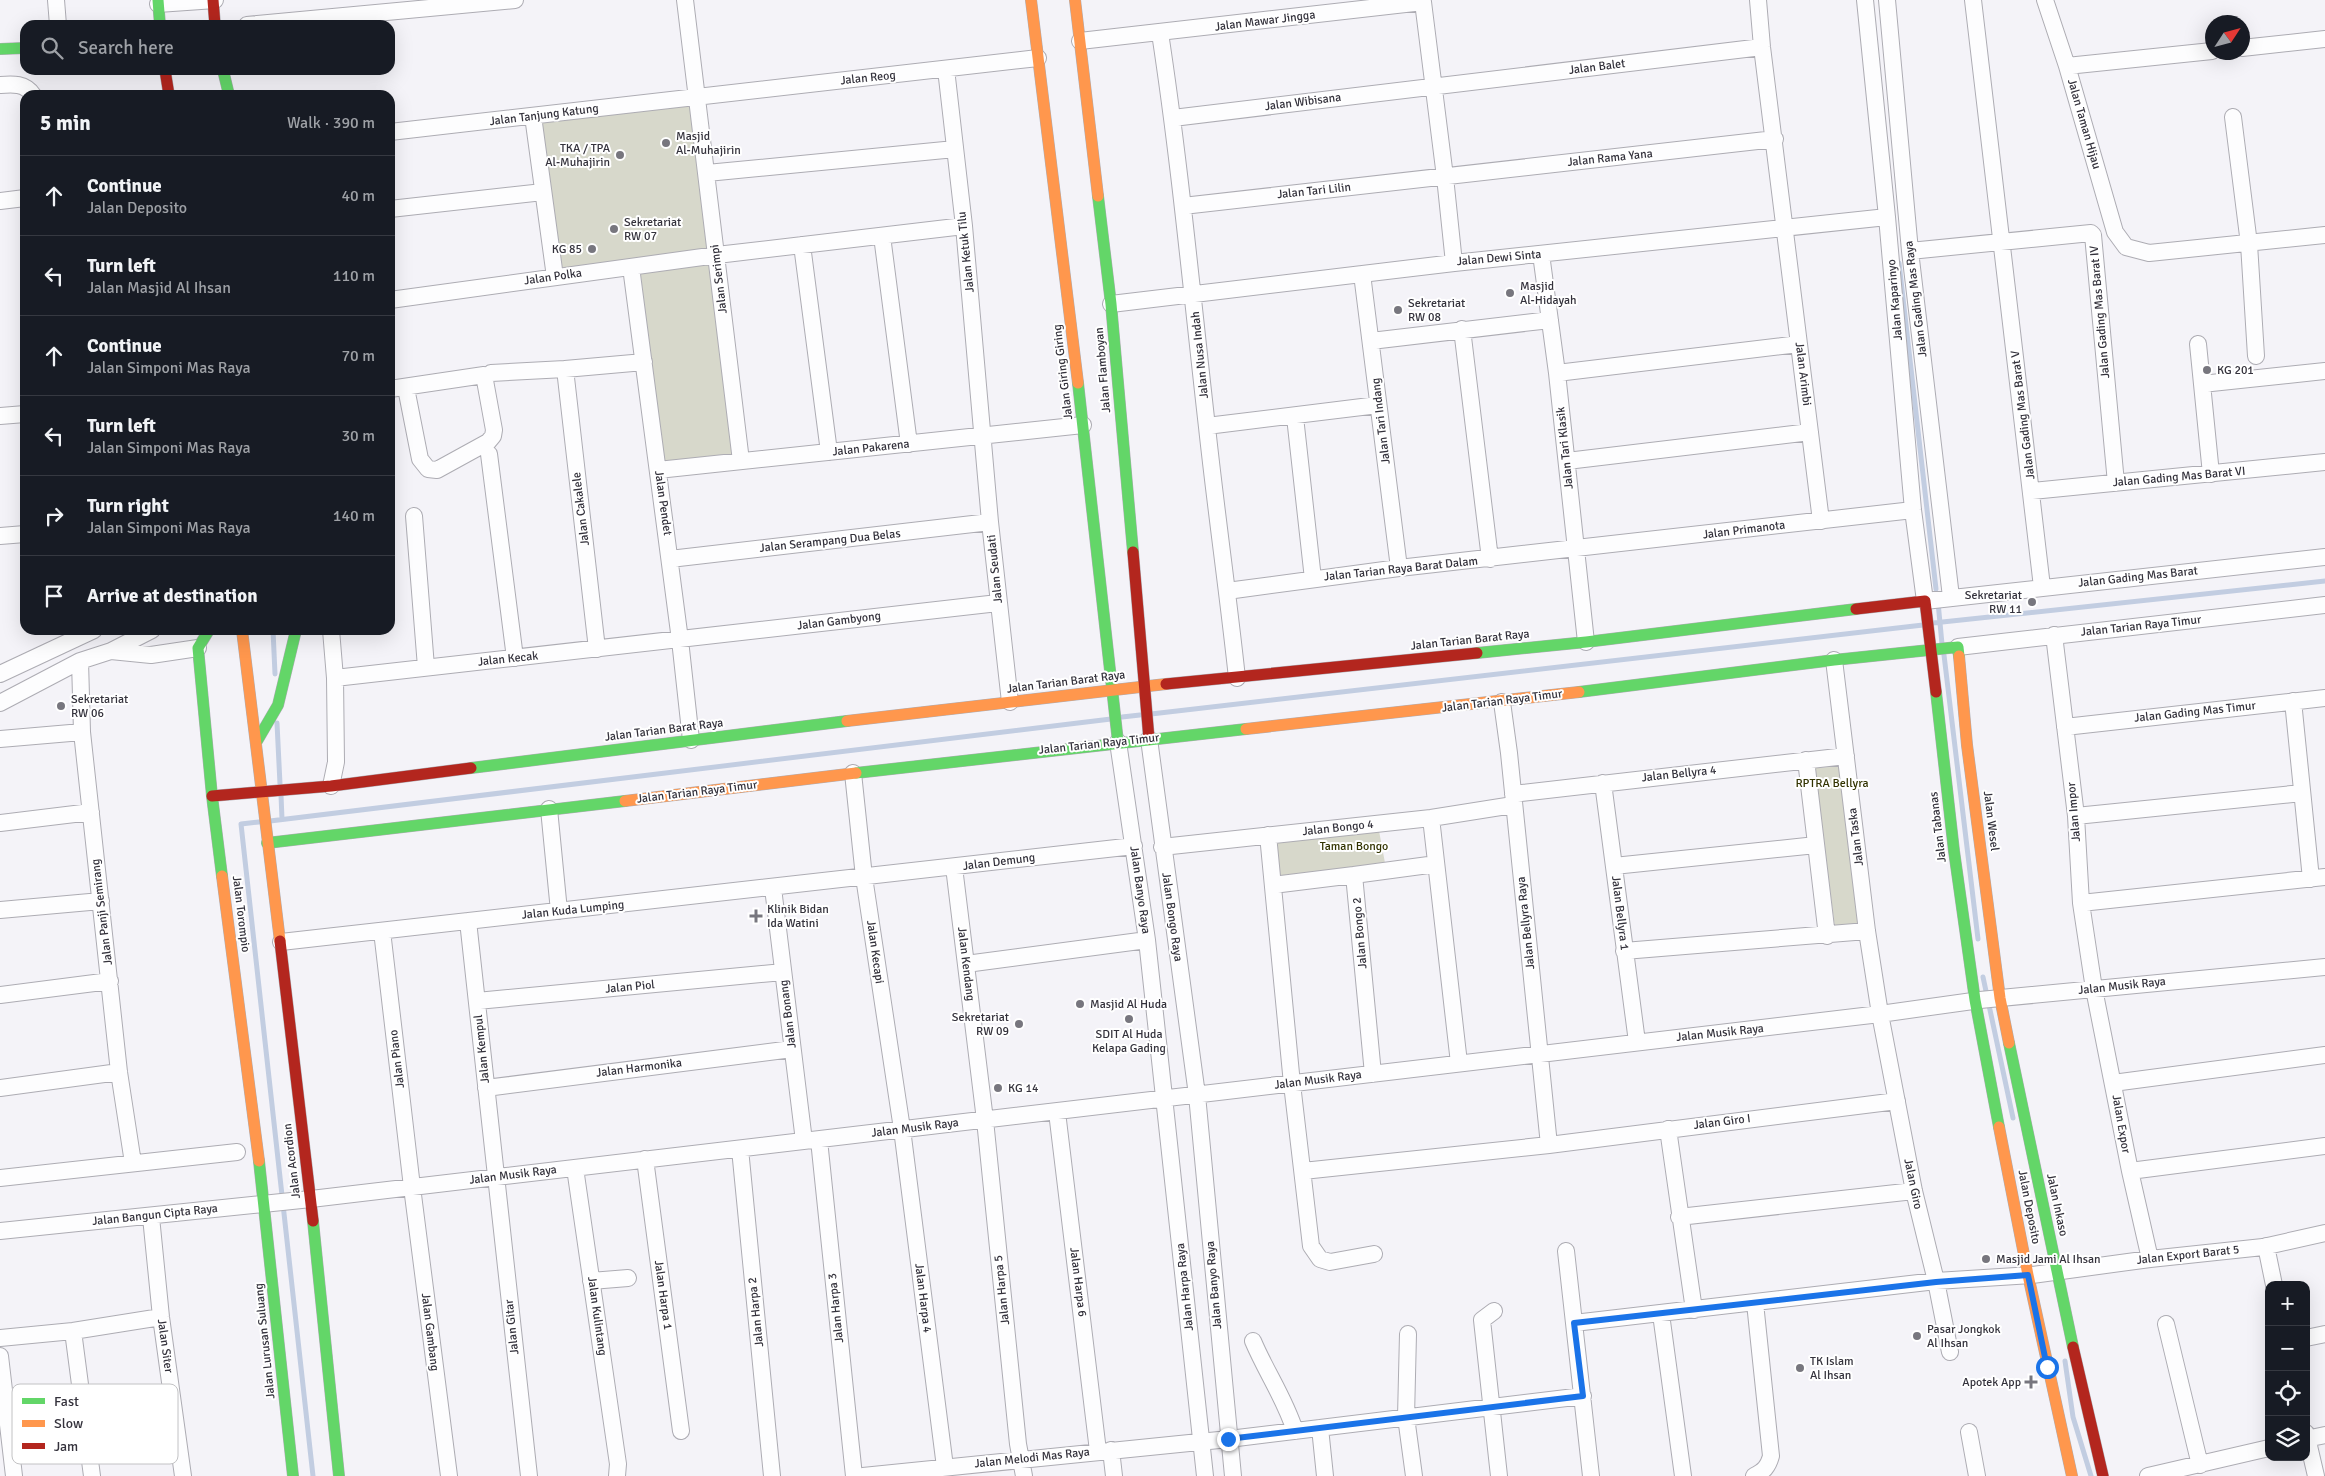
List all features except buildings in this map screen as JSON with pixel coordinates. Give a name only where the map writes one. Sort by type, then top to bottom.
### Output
[{"type":"street","points":[[56,0],[58,20]]},
{"type":"street","points":[[160,20],[158,2],[213,0],[215,20]]},
{"type":"street","points":[[300,20],[515,0]]},
{"type":"street","name":"Jalan Serimpi","points":[[685,0],[742,461]]},
{"type":"street","name":"Jalan Giring Giring","points":[[1030,0],[1083,425],[1118,738]]},
{"type":"street","name":"Jalan Flamboyan","points":[[1075,0],[1084,41],[1111,304],[1149,733]]},
{"type":"street","name":"Jalan Arimbi","points":[[1758,0],[1762,47],[1775,139],[1821,521]]},
{"type":"street","name":"Jalan Kaparinyo","points":[[1865,0],[1887,217],[1913,510],[1926,606]]},
{"type":"street","name":"Jalan Gading Mas Raya","points":[[1886,0],[1910,250],[1951,597]]},
{"type":"street","name":"Jalan Gading Mas Barat V","points":[[1973,0],[2042,587]]},
{"type":"street","name":"Jalan Taman Hijau","points":[[2045,0],[2067,66],[2115,232],[2126,247],[2149,254],[2249,244]]},
{"type":"street","name":"Jalan Mawar Jingga","points":[[1084,41],[1429,1],[1426,19],[1454,262]]},
{"type":"street","name":"Jalan Nusa Indah","points":[[1160,33],[1173,118],[1237,678]]},
{"type":"street","points":[[2250,47],[2325,39]]},
{"type":"street","name":"Jalan Balet","points":[[1433,86],[1762,47]]},
{"type":"street","points":[[0,49],[20,48]]},
{"type":"street","points":[[2067,66],[2205,52]]},
{"type":"street","name":"Jalan Reog","points":[[698,96],[1038,58]]},
{"type":"street","name":"Jalan Ketuk Tilu","points":[[946,69],[964,226],[983,436]]},
{"type":"street","points":[[166,75],[168,90]]},
{"type":"street","points":[[224,75],[228,90]]},
{"type":"street","points":[[0,85],[17,84],[28,90]]},
{"type":"street","name":"Jalan Wibisana","points":[[1173,118],[1433,86]]},
{"type":"street","name":"Jalan Tanjung Katung","points":[[395,131],[698,96]]},
{"type":"street","points":[[533,116],[555,277]]},
{"type":"street","points":[[2233,117],[2249,244],[2256,356]]},
{"type":"street","name":"Jalan Rama Yana","points":[[1445,177],[1775,139]]},
{"type":"street","points":[[707,173],[955,150]]},
{"type":"street","name":"Jalan Tari Lilin","points":[[1183,206],[1445,177]]},
{"type":"street","points":[[395,208],[543,192]]},
{"type":"street","points":[[0,201],[20,199]]},
{"type":"street","name":"Jalan Dewi Sinta","points":[[1111,304],[1454,262],[1785,226],[1887,217]]},
{"type":"street","name":"Jalan Polka","points":[[395,299],[717,255],[964,226]]},
{"type":"street","name":"Jalan Gading Mas Barat IV","points":[[1910,250],[2002,243],[2090,232],[2093,235],[2116,483]]},
{"type":"street","points":[[2249,244],[2325,235]]},
{"type":"street","points":[[882,236],[909,444]]},
{"type":"street","points":[[802,245],[829,452]]},
{"type":"street","name":"Jalan Tari Klasik","points":[[1541,254],[1557,373],[1586,642]]},
{"type":"street","name":"Jalan Pendet","points":[[632,267],[670,559],[691,740]]},
{"type":"street","name":"Jalan Tari Indang","points":[[1362,274],[1399,568]]},
{"type":"street","points":[[1371,341],[1550,320]]},
{"type":"street","points":[[1462,329],[1490,559]]},
{"type":"street","points":[[1557,373],[1799,344]]},
{"type":"street","points":[[2198,344],[2211,474]]},
{"type":"street","points":[[488,374],[493,436],[488,442],[437,470],[428,469],[420,459],[398,389],[488,374],[644,362]]},
{"type":"street","name":"Jalan Cakalele","points":[[565,369],[597,649]]},
{"type":"street","points":[[2202,384],[2325,371]]},
{"type":"street","points":[[1207,426],[1295,417],[1378,405]]},
{"type":"street","points":[[0,416],[20,414]]},
{"type":"street","points":[[1295,417],[1314,579]]},
{"type":"street","name":"Jalan Pakarena","points":[[658,470],[1083,425]]},
{"type":"street","points":[[1567,461],[1810,432]]},
{"type":"street","name":"Jalan Seudati","points":[[983,436],[998,603],[1010,702]]},
{"type":"street","points":[[490,454],[515,658]]},
{"type":"street","name":"Jalan Gading Mas Barat VI","points":[[2032,491],[2325,462]]},
{"type":"street","name":"Jalan Primanota","points":[[1575,549],[1913,510]]},
{"type":"street","points":[[414,516],[426,667]]},
{"type":"street","name":"Jalan Serampang Dua Belas","points":[[670,559],[990,522]]},
{"type":"street","points":[[0,536],[20,534]]},
{"type":"street","name":"Jalan Tarian Raya Barat Dalam","points":[[1227,591],[1399,568],[1575,549]]},
{"type":"street","name":"Jalan Gading Mas Barat","points":[[1926,606],[1951,597],[2325,557]]},
{"type":"street","name":"Jalan Gambyong","points":[[680,640],[998,603]]},
{"type":"street","name":"Jalan Tarian Raya Timur","points":[[267,838],[549,809],[853,774],[1149,733],[1502,702],[1933,648],[1956,647],[2325,605]]},
{"type":"street","name":"Jalan Tarian Barat Raya","points":[[212,796],[262,796],[281,790],[331,786],[1010,702],[1112,696],[1237,678],[1926,606]]},
{"type":"street","name":"Jalan Tabanas","points":[[1926,606],[1933,648],[1954,851],[1987,999]]},
{"type":"street","points":[[0,674],[83,635]]},
{"type":"street","points":[[0,703],[80,661],[112,650],[142,635]]},
{"type":"street","points":[[112,650],[151,655],[198,648],[206,635]]},
{"type":"street","points":[[243,635],[257,741],[267,838]]},
{"type":"street","points":[[257,741],[278,704],[295,635]]},
{"type":"street","points":[[331,635],[335,678],[336,762],[331,786]]},
{"type":"street","name":"Jalan Impor","points":[[2054,635],[2076,816],[2081,903],[2094,989]]},
{"type":"street","name":"Jalan Kecak","points":[[335,678],[680,640]]},
{"type":"street","name":"Jalan Wesel","points":[[1956,647],[1967,745],[1987,999]]},
{"type":"street","name":"Jalan Torompio","points":[[198,648],[212,796],[269,1204]]},
{"type":"street","name":"Jalan Taska","points":[[1834,660],[1867,931],[1880,1014]]},
{"type":"street","name":"Jalan Panji Semirang","points":[[80,661],[82,732],[119,1072],[132,1163]]},
{"type":"street","name":"Jalan Gading Mas Timur","points":[[2066,727],[2325,698]]},
{"type":"street","points":[[2081,903],[2318,878],[2302,793],[2293,701]]},
{"type":"street","name":"Jalan Bellyra Raya","points":[[1502,702],[1541,1054],[1549,1145]]},
{"type":"street","points":[[0,739],[82,732]]},
{"type":"street","name":"Jalan Bongo Raya","points":[[1149,733],[1162,847],[1197,1095]]},
{"type":"street","name":"Jalan Banyo Raya","points":[[1118,738],[1146,940],[1164,1099]]},
{"type":"street","name":"Jalan Bellyra 4","points":[[1513,799],[1603,783],[1846,756]]},
{"type":"street","points":[[1806,760],[1827,936]]},
{"type":"street","name":"Jalan Kecapi","points":[[853,774],[864,878],[902,1129]]},
{"type":"street","name":"Jalan Bellyra 1","points":[[1603,783],[1637,1042]]},
{"type":"street","points":[[2076,816],[2302,793]]},
{"type":"street","name":"Jalan Bongo 4","points":[[1162,847],[1431,818],[1513,799]]},
{"type":"street","points":[[549,809],[559,911]]},
{"type":"street","points":[[0,824],[91,812]]},
{"type":"street","points":[[1431,818],[1459,1064]]},
{"type":"street","points":[[1268,835],[1292,1084],[1311,1246],[1320,1259],[1330,1262],[1374,1254]]},
{"type":"street","name":"Jalan Acordion","points":[[267,838],[281,942],[339,1476]]},
{"type":"street","points":[[1614,866],[1816,845]]},
{"type":"street","name":"Jalan Demung","points":[[864,878],[1134,846]]},
{"type":"street","points":[[1273,885],[1436,864]]},
{"type":"street","name":"Jalan Kendang","points":[[954,867],[985,1120]]},
{"type":"street","name":"Jalan Bongo 2","points":[[1354,875],[1373,1074]]},
{"type":"street","name":"Jalan Kuda Lumping","points":[[281,942],[864,878]]},
{"type":"street","name":"Jalan Bonang","points":[[773,888],[792,1049],[811,1141]]},
{"type":"street","points":[[0,910],[101,901]]},
{"type":"street","name":"Jalan Kempul","points":[[468,921],[495,1177]]},
{"type":"street","name":"Jalan Piano","points":[[382,931],[412,1187]]},
{"type":"street","points":[[1624,951],[1827,936],[1867,931]]},
{"type":"street","points":[[966,964],[1146,940]]},
{"type":"street","name":"Jalan Musik Raya","points":[[308,1199],[1880,1014],[1987,999],[2325,967]]},
{"type":"street","name":"Jalan Piol","points":[[477,1001],[783,972]]},
{"type":"street","points":[[0,996],[110,981]]},
{"type":"street","name":"Jalan Expor","points":[[2094,989],[2130,1171],[2150,1259]]},
{"type":"street","name":"Jalan Inkaso","points":[[1987,999],[2053,1272],[2072,1361],[2103,1476]]},
{"type":"street","name":"Jalan Deposito","points":[[1987,999],[2030,1275],[2072,1476]]},
{"type":"street","name":"Jalan Giro","points":[[1880,1014],[1914,1191],[1936,1282],[1950,1352]]},
{"type":"street","name":"Jalan Harmonika","points":[[486,1088],[792,1049]]},
{"type":"street","points":[[2113,1083],[2325,1055]]},
{"type":"street","points":[[0,1088],[119,1072]]},
{"type":"street","name":"Jalan Banyo Raya","points":[[1197,1095],[1213,1440],[1234,1476]]},
{"type":"street","name":"Jalan Harpa Raya","points":[[1164,1099],[1213,1440],[1205,1476]]},
{"type":"street","name":"Jalan Giro I","points":[[1303,1171],[1549,1145],[1896,1101]]},
{"type":"street","name":"Jalan Harpa 6","points":[[1057,1112],[1105,1451],[1114,1476]]},
{"type":"street","name":"Jalan Harpa 5","points":[[985,1120],[1018,1444],[1024,1476]]},
{"type":"street","name":"Jalan Harpa 4","points":[[902,1129],[945,1467]]},
{"type":"street","points":[[1668,1129],[1679,1217],[1694,1310]]},
{"type":"street","name":"Jalan Harpa 3","points":[[811,1141],[854,1476]]},
{"type":"street","points":[[2130,1171],[2325,1146]]},
{"type":"street","name":"Jalan Harpa 2","points":[[740,1149],[772,1476]]},
{"type":"street","points":[[0,1178],[237,1152]]},
{"type":"street","name":"Jalan Harpa 1","points":[[645,1159],[681,1431]]},
{"type":"street","name":"Jalan Kulintang","points":[[575,1168],[618,1470]]},
{"type":"street","name":"Jalan Gitar","points":[[495,1177],[529,1476]]},
{"type":"street","name":"Jalan Gambang","points":[[412,1187],[449,1476]]},
{"type":"street","points":[[1679,1217],[1914,1191]]},
{"type":"street","name":"Jalan Bangun Cipta Raya","points":[[0,1231],[308,1199]]},
{"type":"street","name":"Jalan Lurusan Suluang","points":[[269,1204],[293,1476]]},
{"type":"street","name":"Jalan Siter","points":[[151,1216],[161,1317],[170,1384]]},
{"type":"street","name":"Jalan Export Barat 5","points":[[1574,1323],[1936,1282],[2030,1275],[2266,1246],[2325,1233]]},
{"type":"street","points":[[2266,1246],[2273,1281]]},
{"type":"street","points":[[1566,1251],[1591,1476]]},
{"type":"street","points":[[591,1281],[628,1278]]},
{"type":"street","points":[[1754,1476],[1764,1470],[1771,1456],[1755,1303]]},
{"type":"street","points":[[1661,1314],[1683,1476]]},
{"type":"street","points":[[1488,1315],[1491,1406],[1499,1476]]},
{"type":"street","points":[[0,1338],[73,1331],[161,1317]]},
{"type":"street","points":[[2166,1324],[2200,1465]]},
{"type":"street","points":[[73,1331],[80,1384]]},
{"type":"street","points":[[1408,1334],[1406,1417],[1414,1476]]},
{"type":"street","points":[[2310,1337],[2325,1334]]},
{"type":"street","points":[[1253,1341],[1266,1371],[1288,1408],[1295,1430]]},
{"type":"street","points":[[0,1356],[3,1418],[14,1476]]},
{"type":"street","points":[[2050,1366],[2072,1361]]},
{"type":"street","name":"Jalan Melodi Mas Raya","points":[[863,1476],[1213,1440],[1583,1396]]},
{"type":"street","points":[[1320,1428],[1325,1476]]},
{"type":"street","points":[[1969,1432],[1977,1476]]},
{"type":"street","points":[[2310,1436],[2325,1434]]},
{"type":"street","name":"Jalan Siter","points":[[178,1440],[183,1476]]},
{"type":"street","points":[[2148,1476],[2265,1449]]},
{"type":"street","points":[[2310,1450],[2316,1476]]},
{"type":"green space","points":[[691,103],[732,455],[663,463],[639,260],[559,269],[541,120]]},
{"type":"green space","name":"RPTRA Bellyra","points":[[1847,766],[1861,927],[1835,928],[1814,768]]},
{"type":"green space","name":"Taman Bongo","points":[[1377,820],[1385,863],[1275,881],[1272,838]]},
{"type":"waterway","points":[[1899,263],[1936,589]]},
{"type":"waterway","points":[[1933,623],[2325,581]]},
{"type":"waterway","points":[[1938,602],[1942,644]]},
{"type":"waterway","points":[[1151,714],[1923,625]]},
{"type":"waterway","points":[[273,635],[275,674]]},
{"type":"waterway","points":[[1944,655],[1978,939]]},
{"type":"waterway","points":[[1122,717],[1140,715]]},
{"type":"waterway","points":[[270,821],[1111,719]]},
{"type":"waterway","points":[[277,723],[280,784]]},
{"type":"waterway","points":[[281,795],[282,819]]},
{"type":"waterway","points":[[259,822],[241,824],[313,1476]]},
{"type":"waterway","points":[[1983,977],[2013,1118]]},
{"type":"waterway","points":[[2065,1361],[2073,1417],[2091,1476]]},
{"type":"traffic: fast","points":[[158,0],[160,20]]},
{"type":"traffic: fast","points":[[0,49],[20,48]]},
{"type":"traffic: fast","points":[[224,75],[228,90]]},
{"type":"traffic: fast","points":[[1098,196],[1111,304],[1133,552]]},
{"type":"traffic: fast","points":[[1078,383],[1118,742]]},
{"type":"traffic: fast","points":[[1477,653],[1586,642],[1856,609]]},
{"type":"traffic: fast","points":[[206,635],[198,648],[212,796],[222,876]]},
{"type":"traffic: fast","points":[[257,741],[278,705],[295,635]]},
{"type":"traffic: fast","points":[[1579,692],[1834,660],[1958,647],[1959,656]]},
{"type":"traffic: fast","points":[[1936,692],[1954,851],[1975,1000],[1999,1127]]},
{"type":"traffic: fast","points":[[471,768],[847,721]]},
{"type":"traffic: fast","points":[[856,773],[1246,729]]},
{"type":"traffic: fast","points":[[267,843],[625,801]]},
{"type":"traffic: fast","points":[[2009,1043],[2073,1347]]},
{"type":"traffic: fast","points":[[259,1161],[293,1476]]},
{"type":"traffic: fast","points":[[313,1221],[339,1476]]},
{"type":"traffic: slow","points":[[1031,0],[1078,383]]},
{"type":"traffic: slow","points":[[1075,0],[1098,196]]},
{"type":"traffic: slow","points":[[243,635],[280,941]]},
{"type":"traffic: slow","points":[[1959,656],[1967,745],[2000,998],[2009,1043]]},
{"type":"traffic: slow","points":[[847,721],[1166,684]]},
{"type":"traffic: slow","points":[[1246,729],[1579,692]]},
{"type":"traffic: slow","points":[[625,801],[856,773]]},
{"type":"traffic: slow","points":[[222,876],[259,1161]]},
{"type":"traffic: slow","points":[[1999,1127],[2028,1275],[2072,1476]]},
{"type":"traffic: jam","points":[[213,0],[215,20]]},
{"type":"traffic: jam","points":[[166,75],[168,90]]},
{"type":"traffic: jam","points":[[1133,552],[1149,739]]},
{"type":"traffic: jam","points":[[1856,609],[1925,601],[1936,692]]},
{"type":"traffic: jam","points":[[1166,684],[1477,653]]},
{"type":"traffic: jam","points":[[212,796],[331,786],[471,768]]},
{"type":"traffic: jam","points":[[280,941],[313,1221]]},
{"type":"traffic: jam","points":[[2073,1347],[2103,1476]]},
{"type":"place","name":"Masjid Al-Muhajirin","points":[[666,143]]},
{"type":"place","name":"TKA / TPA Al-Muhajirin","points":[[620,155]]},
{"type":"place","name":"Sekretariat RW 07","points":[[614,229]]},
{"type":"place","name":"KG 85","points":[[592,249]]},
{"type":"place","name":"Masjid Al-Hidayah","points":[[1510,293]]},
{"type":"place","name":"Sekretariat RW 08","points":[[1398,310]]},
{"type":"place","name":"KG 201","points":[[2207,370]]},
{"type":"place","name":"Sekretariat RW 11","points":[[2032,602]]},
{"type":"place","name":"Sekretariat RW 06","points":[[61,706]]},
{"type":"place","name":"Klinik Bidan Ida Watini","points":[[756,916]]},
{"type":"place","name":"Masjid Al Huda","points":[[1080,1004]]},
{"type":"place","name":"SDIT Al Huda Kelapa Gading","points":[[1129,1019]]},
{"type":"place","name":"Sekretariat RW 09","points":[[1019,1024]]},
{"type":"place","name":"KG 14","points":[[998,1088]]},
{"type":"place","name":"Masjid Jami Al Ihsan","points":[[1986,1259]]},
{"type":"place","name":"Pasar Jongkok Al Ihsan","points":[[1917,1336]]},
{"type":"place","name":"TK Islam Al Ihsan","points":[[1800,1368]]},
{"type":"place","name":"Apotek App","points":[[2031,1382]]},
{"type":"route","points":[[1228,1439],[1583,1396],[1574,1323],[1936,1282],[2028,1275],[2047,1367]]}]
